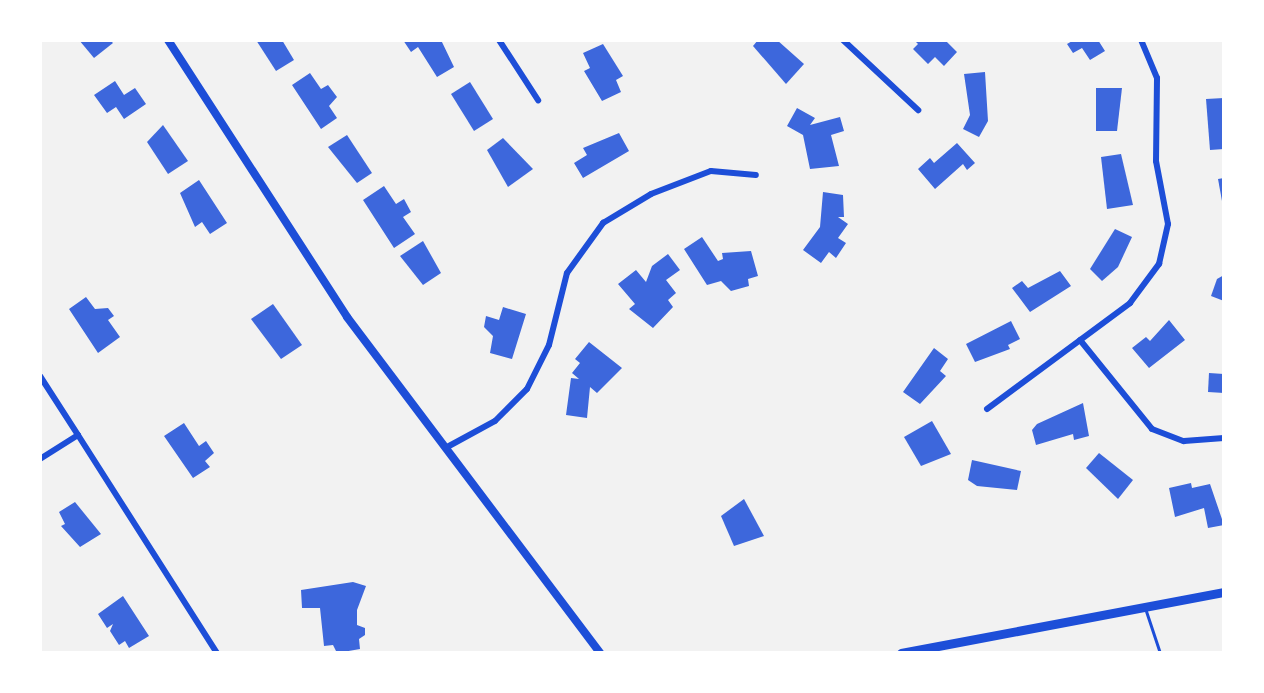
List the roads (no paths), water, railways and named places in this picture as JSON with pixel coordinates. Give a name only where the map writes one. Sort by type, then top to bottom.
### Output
[{"type":"main road","points":[[901,653],[1224,592]]},
{"type":"street","points":[[168,40],[347,317],[449,446],[600,653]]},
{"type":"street","points":[[499,40],[538,100]]},
{"type":"street","points":[[843,40],[918,110]]},
{"type":"street","points":[[987,409],[1140,293],[1166,244],[1167,210],[1156,161],[1157,78],[1141,40]]},
{"type":"street","points":[[449,446],[495,421],[523,394],[542,364],[567,273],[581,248],[608,219],[651,194],[711,171],[756,175]]},
{"type":"street","points":[[1080,340],[1152,429],[1184,441],[1224,438]]},
{"type":"street","points":[[40,376],[217,653]]},
{"type":"street","points":[[40,459],[78,435]]},
{"type":"lane","points":[[1144,607],[1160,653]]}]
